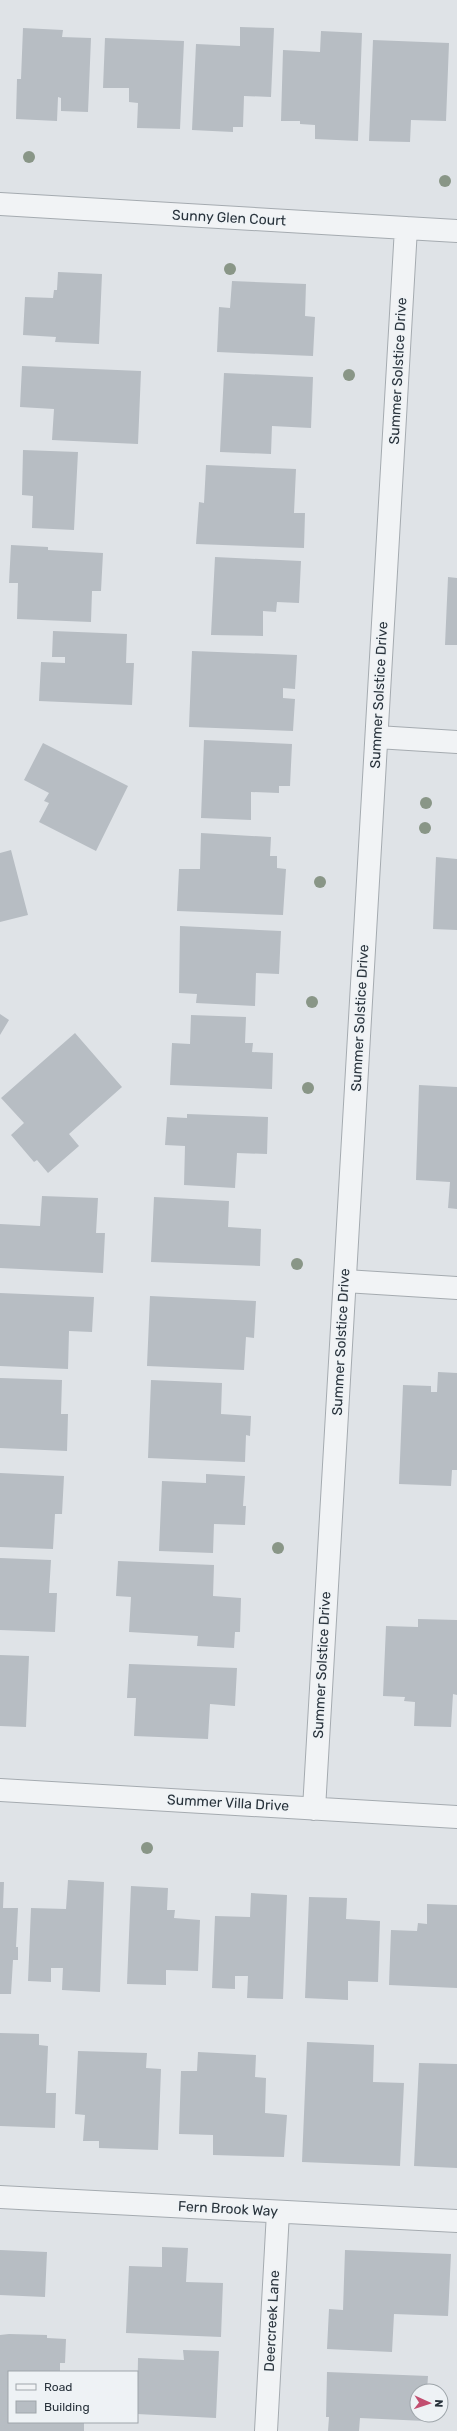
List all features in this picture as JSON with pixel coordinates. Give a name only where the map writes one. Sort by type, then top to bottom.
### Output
[{"type":"street","name":"Sunny Glen Court","points":[[0,204],[457,231]]},
{"type":"street","name":"Summer Solstice Drive","points":[[314,1808],[406,228]]},
{"type":"street","points":[[377,737],[457,742]]},
{"type":"street","points":[[345,1281],[457,1288]]},
{"type":"street","name":"Summer Villa Drive","points":[[0,1790],[457,1817]]},
{"type":"street","name":"Fern Brook Way","points":[[0,2197],[457,2221]]},
{"type":"street","name":"Deercreek Lane","points":[[266,2431],[278,2212]]},
{"type":"building","points":[[240,27],[274,28],[271,97],[244,96],[243,127],[233,127],[233,132],[192,130],[196,44],[240,46]]},
{"type":"building","points":[[23,28],[63,30],[62,37],[91,38],[88,112],[61,111],[61,98],[58,97],[57,121],[16,119],[17,79],[21,79]]},
{"type":"building","points":[[321,31],[362,33],[358,141],[315,139],[315,125],[300,124],[300,121],[281,121],[283,50],[320,52]]},
{"type":"building","points":[[105,38],[184,41],[180,129],[137,128],[138,103],[129,102],[129,88],[103,88]]},
{"type":"building","points":[[373,40],[449,43],[446,121],[411,120],[410,142],[369,141]]},
{"type":"building","points":[[58,272],[102,274],[99,344],[55,342],[56,337],[23,335],[25,297],[53,298],[54,290],[57,290]]},
{"type":"building","points":[[232,281],[306,284],[305,316],[315,317],[313,356],[217,352],[219,307],[230,308]]},
{"type":"building","points":[[22,366],[141,371],[138,444],[52,440],[54,409],[20,407]]},
{"type":"building","points":[[224,373],[313,377],[311,428],[272,426],[271,454],[220,452]]},
{"type":"building","points":[[23,450],[78,452],[74,530],[32,528],[33,496],[22,495]]},
{"type":"building","points":[[206,465],[296,469],[294,513],[305,513],[304,548],[196,544],[199,502],[204,503]]},
{"type":"building","points":[[11,545],[48,547],[48,550],[103,553],[101,591],[92,591],[91,622],[17,619],[18,583],[9,583]]},
{"type":"building","points":[[215,557],[301,561],[299,603],[277,602],[276,612],[263,611],[263,636],[211,635]]},
{"type":"building","points":[[448,577],[457,578],[457,645],[445,645]]},
{"type":"building","points":[[53,631],[127,634],[126,663],[134,663],[132,705],[39,701],[41,662],[65,663],[65,657],[52,657]]},
{"type":"building","points":[[192,651],[297,655],[295,689],[283,688],[283,698],[295,699],[293,731],[189,727]]},
{"type":"building","points":[[204,740],[292,744],[290,786],[279,786],[279,793],[251,792],[251,820],[201,818]]},
{"type":"building","points":[[43,743],[128,786],[96,851],[39,822],[49,803],[44,801],[49,793],[24,780]]},
{"type":"building","points":[[201,833],[271,837],[270,856],[277,856],[277,868],[286,869],[283,915],[177,911],[179,869],[200,869]]},
{"type":"building","points":[[11,850],[28,915],[0,922],[0,853]]},
{"type":"building","points":[[436,857],[457,859],[457,930],[433,929]]},
{"type":"building","points":[[180,926],[281,931],[279,974],[256,973],[255,1006],[196,1003],[197,994],[179,993]]},
{"type":"building","points":[[0,1014],[9,1020],[0,1035]]},
{"type":"building","points":[[191,1015],[246,1017],[245,1043],[253,1043],[252,1052],[273,1053],[272,1089],[170,1085],[172,1043],[190,1044]]},
{"type":"building","points":[[75,1033],[122,1087],[69,1134],[79,1146],[48,1173],[37,1160],[34,1162],[11,1135],[24,1123],[1,1098]]},
{"type":"building","points":[[419,1085],[457,1087],[457,1209],[448,1208],[450,1182],[416,1180]]},
{"type":"building","points":[[187,1114],[268,1117],[267,1154],[237,1153],[235,1188],[184,1185],[185,1146],[165,1145],[167,1117],[187,1118]]},
{"type":"building","points":[[42,1196],[98,1198],[96,1233],[105,1233],[103,1273],[0,1268],[0,1224],[40,1226]]},
{"type":"building","points":[[154,1197],[229,1201],[228,1227],[261,1229],[260,1266],[151,1262]]},
{"type":"building","points":[[0,1293],[94,1297],[92,1332],[69,1331],[68,1369],[0,1366]]},
{"type":"building","points":[[150,1296],[256,1301],[254,1338],[246,1337],[244,1370],[147,1366]]},
{"type":"building","points":[[438,1372],[457,1373],[457,1470],[452,1470],[451,1486],[399,1484],[403,1385],[431,1386],[431,1392],[437,1392]]},
{"type":"building","points":[[0,1378],[62,1380],[61,1414],[68,1414],[67,1451],[0,1448]]},
{"type":"building","points":[[151,1380],[222,1383],[221,1414],[251,1416],[250,1436],[246,1435],[245,1462],[148,1458]]},
{"type":"building","points":[[0,1473],[64,1476],[62,1514],[55,1514],[53,1549],[0,1547]]},
{"type":"building","points":[[206,1474],[245,1476],[243,1506],[246,1506],[245,1525],[214,1524],[213,1553],[159,1551],[162,1481],[206,1483]]},
{"type":"building","points":[[0,1558],[51,1560],[49,1593],[57,1593],[55,1632],[0,1630]]},
{"type":"building","points":[[118,1561],[214,1565],[213,1596],[241,1598],[240,1632],[235,1632],[234,1648],[197,1646],[198,1636],[129,1632],[131,1597],[116,1596]]},
{"type":"building","points":[[418,1619],[457,1620],[457,1695],[453,1694],[451,1727],[414,1726],[415,1702],[404,1701],[405,1697],[383,1696],[386,1626],[418,1627]]},
{"type":"building","points":[[0,1655],[29,1656],[26,1727],[0,1726]]},
{"type":"building","points":[[129,1664],[237,1668],[235,1706],[210,1704],[208,1739],[134,1736],[136,1698],[127,1698]]},
{"type":"building","points":[[68,1880],[104,1882],[100,1992],[62,1990],[63,1968],[51,1968],[51,1982],[28,1981],[31,1908],[66,1909]]},
{"type":"building","points":[[0,1882],[4,1882],[3,1908],[18,1908],[16,1947],[18,1947],[18,1960],[13,1960],[11,1994],[0,1994]]},
{"type":"building","points":[[131,1886],[168,1888],[167,1910],[175,1910],[174,1918],[200,1920],[198,1971],[166,1970],[166,1985],[127,1984]]},
{"type":"building","points":[[251,1893],[287,1895],[283,1999],[247,1998],[248,1976],[235,1976],[235,1989],[212,1988],[215,1916],[250,1917]]},
{"type":"building","points":[[309,1897],[347,1898],[346,1919],[380,1921],[378,1982],[348,1981],[348,2000],[305,1998]]},
{"type":"building","points":[[427,1904],[457,1905],[457,1988],[389,1985],[391,1930],[417,1931],[418,1923],[427,1924]]},
{"type":"building","points":[[0,2033],[39,2034],[39,2045],[48,2046],[46,2093],[56,2093],[55,2128],[0,2126]]},
{"type":"building","points":[[307,2042],[374,2045],[373,2082],[404,2083],[400,2166],[302,2162]]},
{"type":"building","points":[[78,2051],[147,2053],[146,2068],[161,2069],[158,2150],[99,2148],[99,2141],[83,2141],[85,2115],[75,2114]]},
{"type":"building","points":[[198,2052],[256,2055],[255,2077],[266,2078],[265,2113],[287,2115],[284,2157],[213,2155],[213,2135],[179,2134],[181,2071],[197,2071]]},
{"type":"building","points":[[419,2063],[457,2064],[457,2168],[414,2166]]},
{"type":"building","points":[[162,2247],[188,2248],[186,2282],[223,2283],[221,2337],[126,2333],[129,2266],[162,2267]]},
{"type":"building","points":[[0,2250],[47,2252],[45,2297],[0,2295]]},
{"type":"building","points":[[345,2250],[451,2254],[448,2316],[394,2314],[392,2352],[327,2349],[329,2309],[343,2310]]},
{"type":"building","points":[[0,2335],[47,2335],[47,2338],[66,2339],[65,2363],[60,2363],[60,2371],[8,2371],[8,2423],[84,2423],[84,2431],[0,2431]]},
{"type":"building","points":[[183,2350],[219,2351],[216,2418],[138,2414],[138,2358],[184,2360]]},
{"type":"building","points":[[327,2372],[428,2376],[428,2383],[409,2383],[409,2420],[360,2418],[359,2431],[328,2431],[329,2417],[326,2417]]}]
